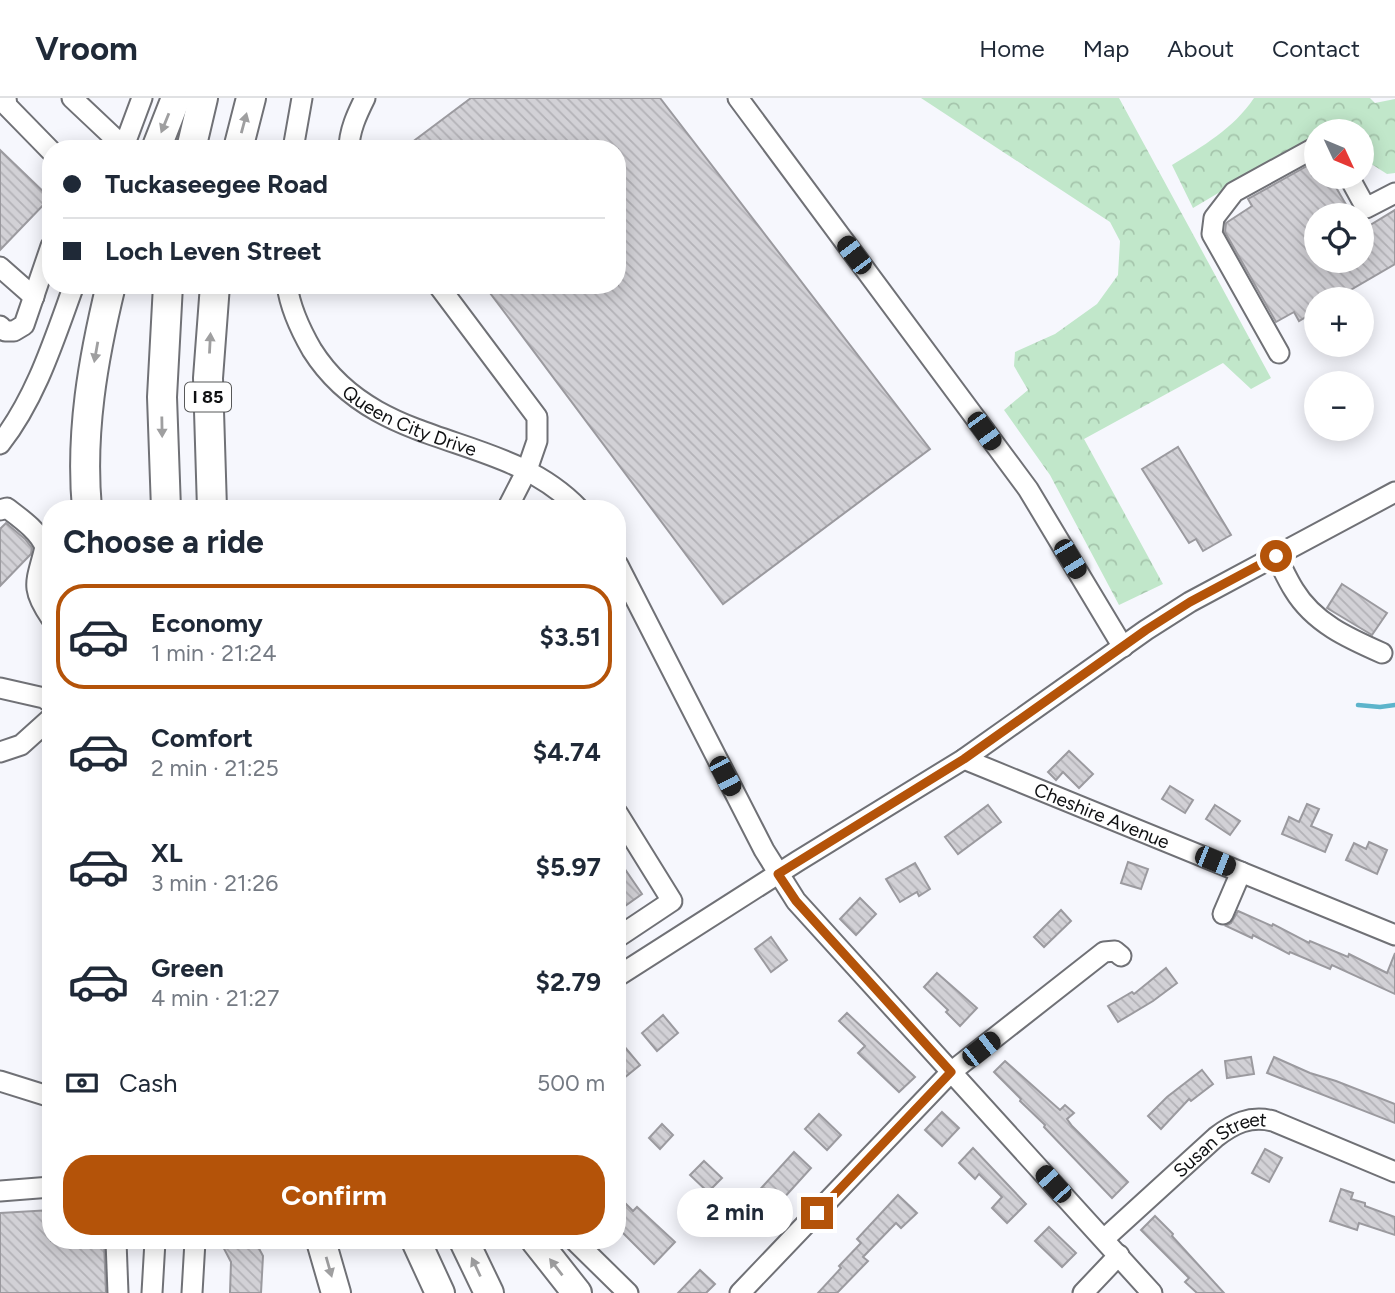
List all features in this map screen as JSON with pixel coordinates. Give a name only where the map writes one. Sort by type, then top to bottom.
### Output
[{"type":"highway","points":[[160,140],[176,98]]},
{"type":"highway","points":[[193,140],[203,98]]},
{"type":"highway","points":[[240,140],[251,98]]},
{"type":"highway","points":[[87,500],[86,414],[109,294]]},
{"type":"highway","name":"I 85","points":[[166,500],[162,397],[168,294]]},
{"type":"highway","name":"I 85","points":[[212,500],[208,378],[214,294]]},
{"type":"highway","points":[[208,378],[228,500]]},
{"type":"highway","points":[[323,1249],[336,1293]]},
{"type":"highway","points":[[420,1249],[440,1293]]},
{"type":"highway","points":[[468,1249],[489,1293]]},
{"type":"highway","points":[[542,1249],[577,1293]]},
{"type":"street","points":[[6,98],[8,106],[42,142]]},
{"type":"street","points":[[127,140],[142,98]]},
{"type":"street","points":[[295,140],[302,98]]},
{"type":"street","points":[[349,140],[365,98]]},
{"type":"street","points":[[738,98],[1028,489],[1123,647]]},
{"type":"street","points":[[80,100],[117,140]]},
{"type":"street","points":[[1279,353],[1212,234],[1214,218],[1234,192],[1304,154]]},
{"type":"street","points":[[1356,189],[1366,208],[1395,192]]},
{"type":"street","points":[[0,267],[34,297]]},
{"type":"street","points":[[0,326],[5,331],[14,331],[24,325],[42,273]]},
{"type":"street","points":[[0,444],[38,381],[71,294]]},
{"type":"street","name":"Queen City Drive","points":[[290,294],[305,338],[330,374],[366,405],[393,420],[527,470],[550,483],[569,500]]},
{"type":"street","points":[[445,294],[537,416],[537,442],[512,500]]},
{"type":"street","points":[[626,968],[964,759],[1190,602],[1395,492]]},
{"type":"street","points":[[0,510],[7,508],[20,517],[42,540]]},
{"type":"street","points":[[1276,556],[1294,590],[1321,620],[1344,636],[1382,653]]},
{"type":"street","points":[[42,559],[35,586],[42,604]]},
{"type":"street","points":[[626,581],[712,751],[778,874],[796,901],[1153,1293]]},
{"type":"street","points":[[0,688],[42,692]]},
{"type":"street","points":[[0,752],[21,745],[42,726]]},
{"type":"street","name":"Cheshire Avenue","points":[[964,759],[1395,935]]},
{"type":"street","points":[[626,827],[672,901],[626,932]]},
{"type":"street","points":[[1223,914],[1241,872]]},
{"type":"street","points":[[740,1293],[951,1072],[1104,952],[1115,951],[1121,956]]},
{"type":"street","points":[[0,1081],[42,1094]]},
{"type":"street","name":"Susan Street","points":[[1104,1239],[1216,1137],[1241,1121],[1273,1121],[1395,1172]]},
{"type":"street","points":[[0,1191],[42,1188]]},
{"type":"street","points":[[116,1249],[118,1293]]},
{"type":"street","points":[[152,1293],[155,1249]]},
{"type":"street","points":[[192,1293],[195,1249]]},
{"type":"street","points":[[583,1249],[628,1293]]},
{"type":"street","points":[[1083,1293],[1119,1255]]},
{"type":"green space","points":[[921,98],[1119,98],[1271,378],[1251,389],[1223,363],[1084,439],[1163,584],[1119,605],[1050,475],[1004,410],[1028,390],[1014,366],[1015,352],[1055,334],[1097,304],[1118,275],[1120,241],[1110,222]]},
{"type":"green space","points":[[1254,98],[1370,98],[1375,103],[1395,99],[1395,173],[1387,174],[1374,166],[1374,119],[1304,119],[1304,143],[1193,208],[1172,165],[1206,144],[1246,109]]},
{"type":"building","points":[[471,98],[660,98],[930,449],[723,604],[491,294],[626,294],[626,140],[415,140]]},
{"type":"building","points":[[0,150],[42,190],[42,206],[0,250]]},
{"type":"building","points":[[1304,168],[1304,189],[1337,189],[1345,203],[1304,203],[1304,273],[1374,273],[1374,223],[1395,210],[1395,264],[1356,287],[1304,287],[1304,318],[1299,321],[1294,312],[1276,322],[1225,232],[1226,223],[1252,206],[1248,199]]},
{"type":"building","points":[[1178,447],[1231,535],[1203,551],[1196,539],[1189,543],[1142,469]]},
{"type":"building","points":[[6,523],[32,548],[31,554],[0,586],[0,529]]},
{"type":"building","points":[[1342,584],[1387,613],[1372,635],[1327,608]]},
{"type":"building","points":[[1069,751],[1093,774],[1079,788],[1063,772],[1056,780],[1048,772]]},
{"type":"building","points":[[1170,786],[1193,800],[1185,813],[1162,799]]},
{"type":"building","points":[[1307,804],[1319,809],[1311,826],[1332,835],[1325,852],[1282,834],[1289,817],[1299,822]]},
{"type":"building","points":[[988,805],[1001,822],[958,854],[945,837]]},
{"type":"building","points":[[1215,805],[1240,821],[1230,835],[1206,819]]},
{"type":"building","points":[[1369,842],[1387,850],[1377,874],[1346,860],[1354,843],[1366,849]]},
{"type":"building","points":[[1128,862],[1148,869],[1141,889],[1121,883]]},
{"type":"building","points":[[915,863],[930,889],[919,896],[917,892],[900,902],[886,879]]},
{"type":"building","points":[[626,871],[642,894],[626,905]]},
{"type":"building","points":[[860,898],[876,914],[856,935],[840,919]]},
{"type":"building","points":[[1061,910],[1071,921],[1044,947],[1034,937]]},
{"type":"building","points":[[1238,911],[1272,926],[1273,924],[1309,943],[1310,941],[1348,957],[1349,954],[1387,973],[1395,953],[1395,994],[1332,965],[1330,969],[1290,952],[1289,954],[1253,935],[1252,938],[1226,926]]},
{"type":"building","points":[[771,937],[787,960],[771,972],[755,949]]},
{"type":"building","points":[[1166,968],[1177,983],[1118,1022],[1108,1006],[1132,992],[1134,994]]},
{"type":"building","points":[[937,973],[977,1008],[960,1026],[924,987]]},
{"type":"building","points":[[847,1013],[915,1077],[899,1092],[858,1053],[865,1046],[839,1021]]},
{"type":"building","points":[[663,1015],[678,1033],[657,1051],[642,1033]]},
{"type":"building","points":[[626,1048],[640,1065],[626,1076]]},
{"type":"building","points":[[1251,1057],[1254,1074],[1227,1078],[1225,1061]]},
{"type":"building","points":[[1274,1057],[1395,1104],[1395,1123],[1267,1073]]},
{"type":"building","points":[[1005,1061],[1060,1110],[1065,1105],[1074,1113],[1067,1119],[1072,1126],[1128,1182],[1112,1198],[994,1072]]},
{"type":"building","points":[[1202,1070],[1213,1084],[1191,1101],[1189,1099],[1161,1129],[1148,1116],[1167,1097]]},
{"type":"building","points":[[942,1112],[959,1128],[942,1146],[925,1130]]},
{"type":"building","points":[[819,1114],[841,1135],[827,1150],[805,1129]]},
{"type":"building","points":[[662,1124],[673,1135],[660,1149],[649,1138]]},
{"type":"building","points":[[973,1148],[1026,1204],[1007,1223],[992,1208],[1002,1197],[979,1174],[975,1179],[959,1163]]},
{"type":"building","points":[[1265,1149],[1282,1158],[1269,1182],[1252,1173]]},
{"type":"building","points":[[794,1152],[811,1168],[772,1211],[755,1195]]},
{"type":"building","points":[[704,1161],[722,1178],[708,1192],[690,1175]]},
{"type":"building","points":[[1341,1189],[1353,1193],[1351,1199],[1395,1217],[1395,1235],[1359,1223],[1357,1230],[1330,1221]]},
{"type":"building","points":[[898,1195],[917,1213],[901,1228],[896,1223],[863,1257],[868,1261],[837,1293],[818,1293],[861,1243],[857,1239]]},
{"type":"building","points":[[626,1204],[633,1211],[637,1207],[675,1242],[654,1264],[626,1236]]},
{"type":"building","points":[[42,1211],[42,1249],[104,1249],[106,1293],[0,1293],[0,1213]]},
{"type":"building","points":[[1155,1216],[1224,1293],[1197,1293],[1185,1282],[1189,1278],[1141,1230]]},
{"type":"building","points":[[1049,1227],[1076,1253],[1062,1267],[1035,1241]]},
{"type":"building","points":[[224,1249],[259,1249],[263,1256],[261,1293],[230,1293],[231,1262]]},
{"type":"building","points":[[700,1270],[715,1284],[706,1293],[678,1293]]},
{"type":"waterway","points":[[1358,705],[1395,705]]},
{"type":"route","points":[[817,1213],[951,1072],[796,901],[778,874],[964,759],[1146,630],[1190,602],[1276,556]]}]
